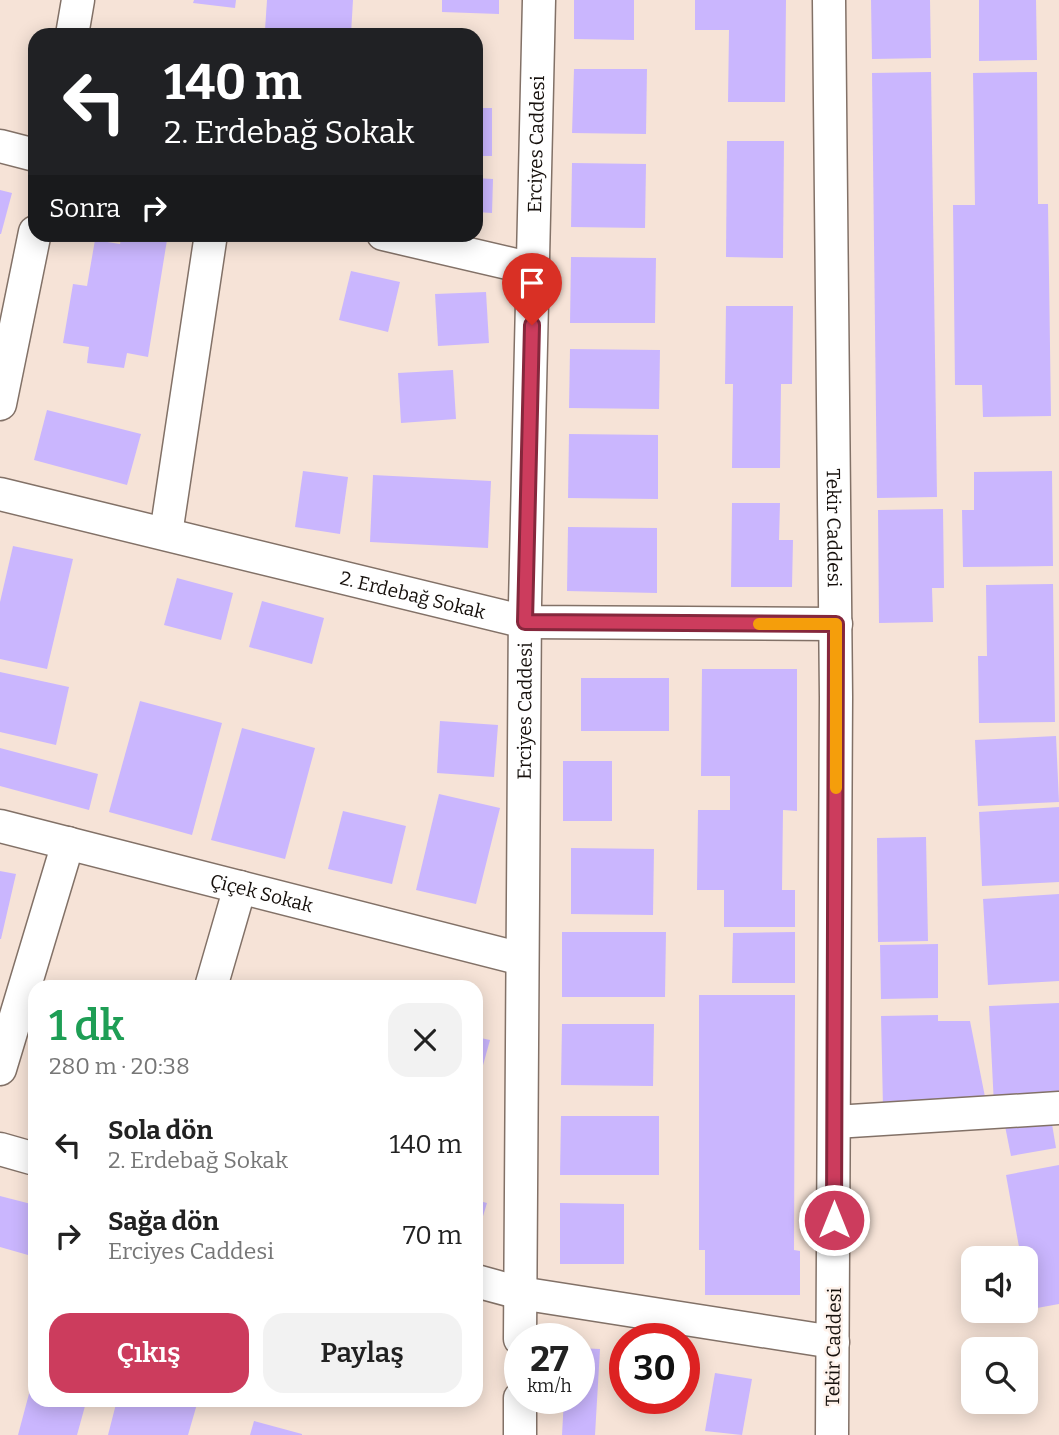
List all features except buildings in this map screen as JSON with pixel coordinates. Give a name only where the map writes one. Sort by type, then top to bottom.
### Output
[{"type":"street","points":[[73,28],[78,0]]},
{"type":"street","name":"Erciyes Caddesi","points":[[520,1323],[525,622],[539,0]]},
{"type":"street","name":"Tekir Caddesi","points":[[829,0],[836,624],[832,1435]]},
{"type":"street","points":[[0,146],[28,153]]},
{"type":"street","points":[[0,404],[33,242]]},
{"type":"street","points":[[166,534],[210,242]]},
{"type":"street","points":[[417,242],[533,269]]},
{"type":"street","name":"2. Erdebağ Sokak","points":[[0,494],[525,622],[836,624]]},
{"type":"street","name":"Çiçek Sokak","points":[[0,826],[522,959]]},
{"type":"street","points":[[0,1069],[68,843]]},
{"type":"street","points":[[213,980],[240,887]]},
{"type":"street","points":[[835,1122],[1059,1108]]},
{"type":"street","points":[[0,1149],[28,1157]]},
{"type":"street","points":[[483,1283],[520,1293],[833,1342]]},
{"type":"street","points":[[520,1414],[520,1435]]},
{"type":"slow traffic","points":[[759,624],[836,624],[836,788]]},
{"type":"route","points":[[532,325],[525,622],[836,624],[834,1220]]}]
